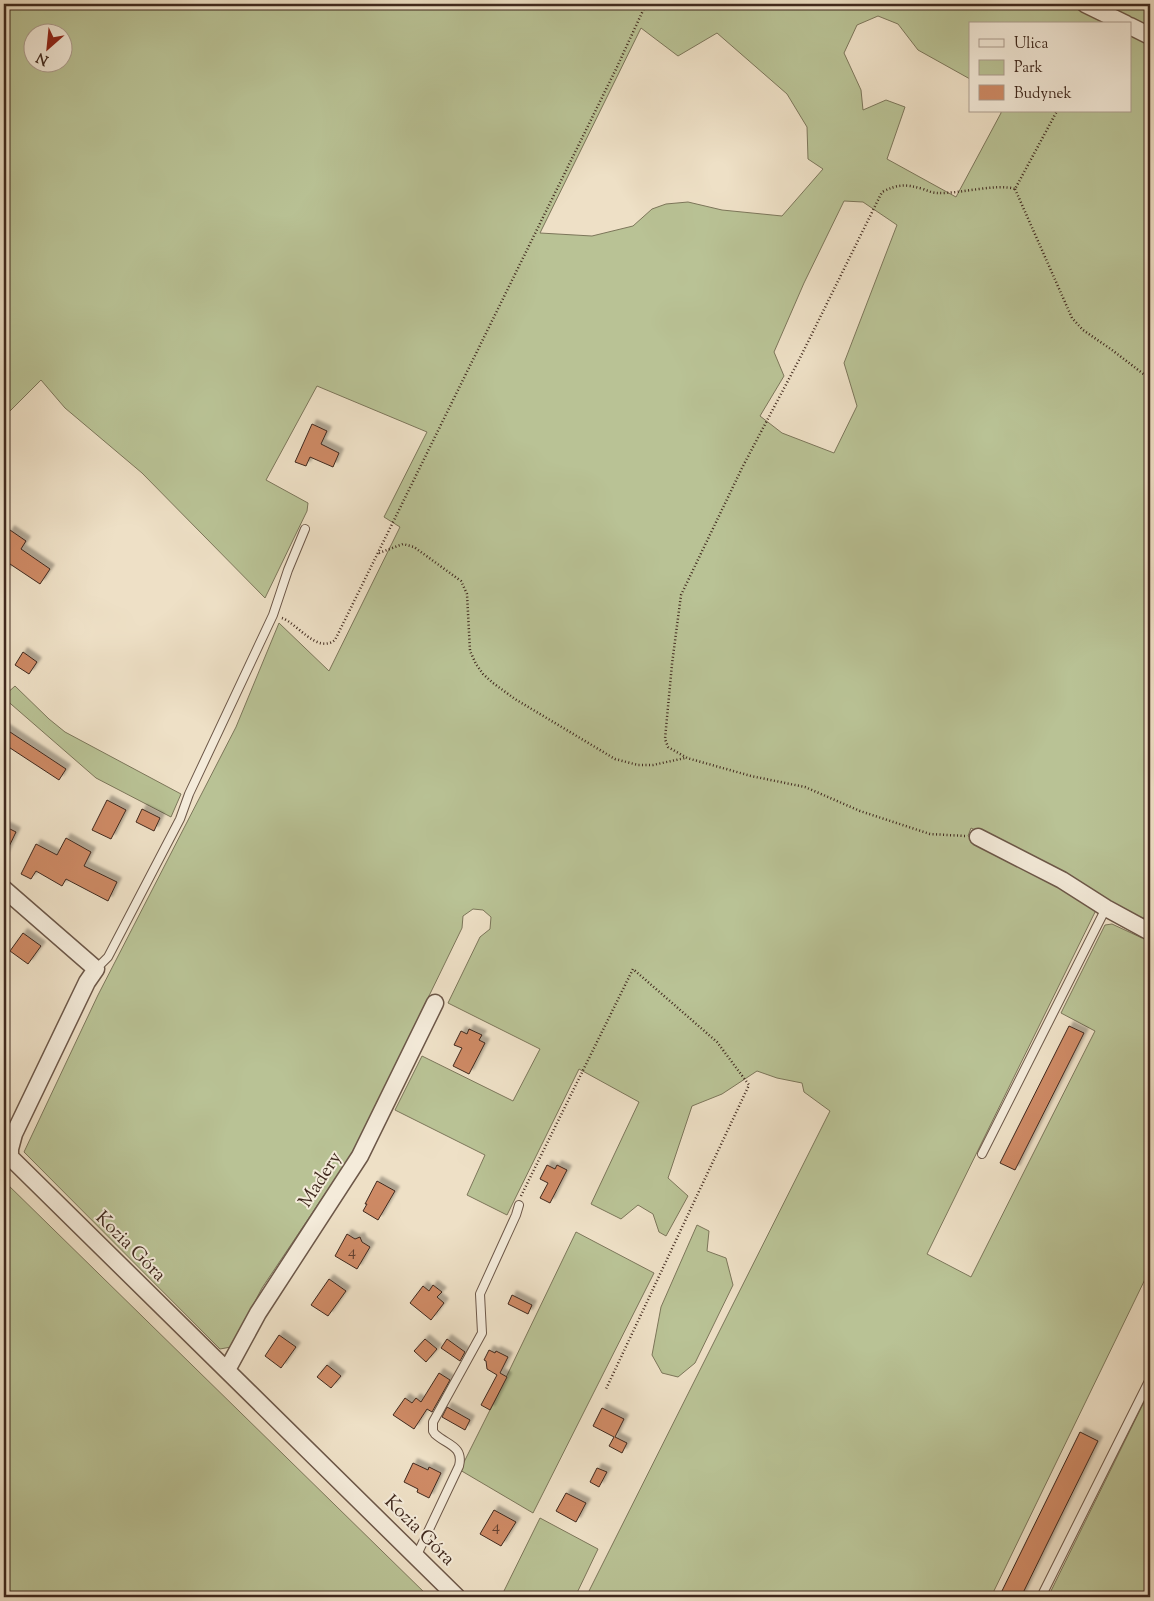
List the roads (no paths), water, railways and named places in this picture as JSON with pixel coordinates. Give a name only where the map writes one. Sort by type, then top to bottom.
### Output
[{"type":"street","points":[[1085,4],[1122,22]]},
{"type":"street","points":[[1132,27],[1150,36]]},
{"type":"street","points":[[978,837],[1062,880],[1106,908],[1150,932]]},
{"type":"street","points":[[4,889],[96,969]]},
{"type":"street","name":"Kozia Góra","points":[[96,969],[87,982],[14,1134],[10,1157],[457,1597]]},
{"type":"street","name":"Madery","points":[[227,1370],[258,1314],[360,1156],[435,1003]]},
{"type":"lane","points":[[96,969],[108,957],[180,819],[189,794],[273,615],[305,528]]},
{"type":"lane","points":[[982,1154],[1106,908]]},
{"type":"lane","points":[[416,1557],[461,1459],[458,1450],[432,1431],[433,1422],[482,1333],[480,1294],[519,1205]]},
{"type":"lane","points":[[1041,1597],[1150,1379]]}]
